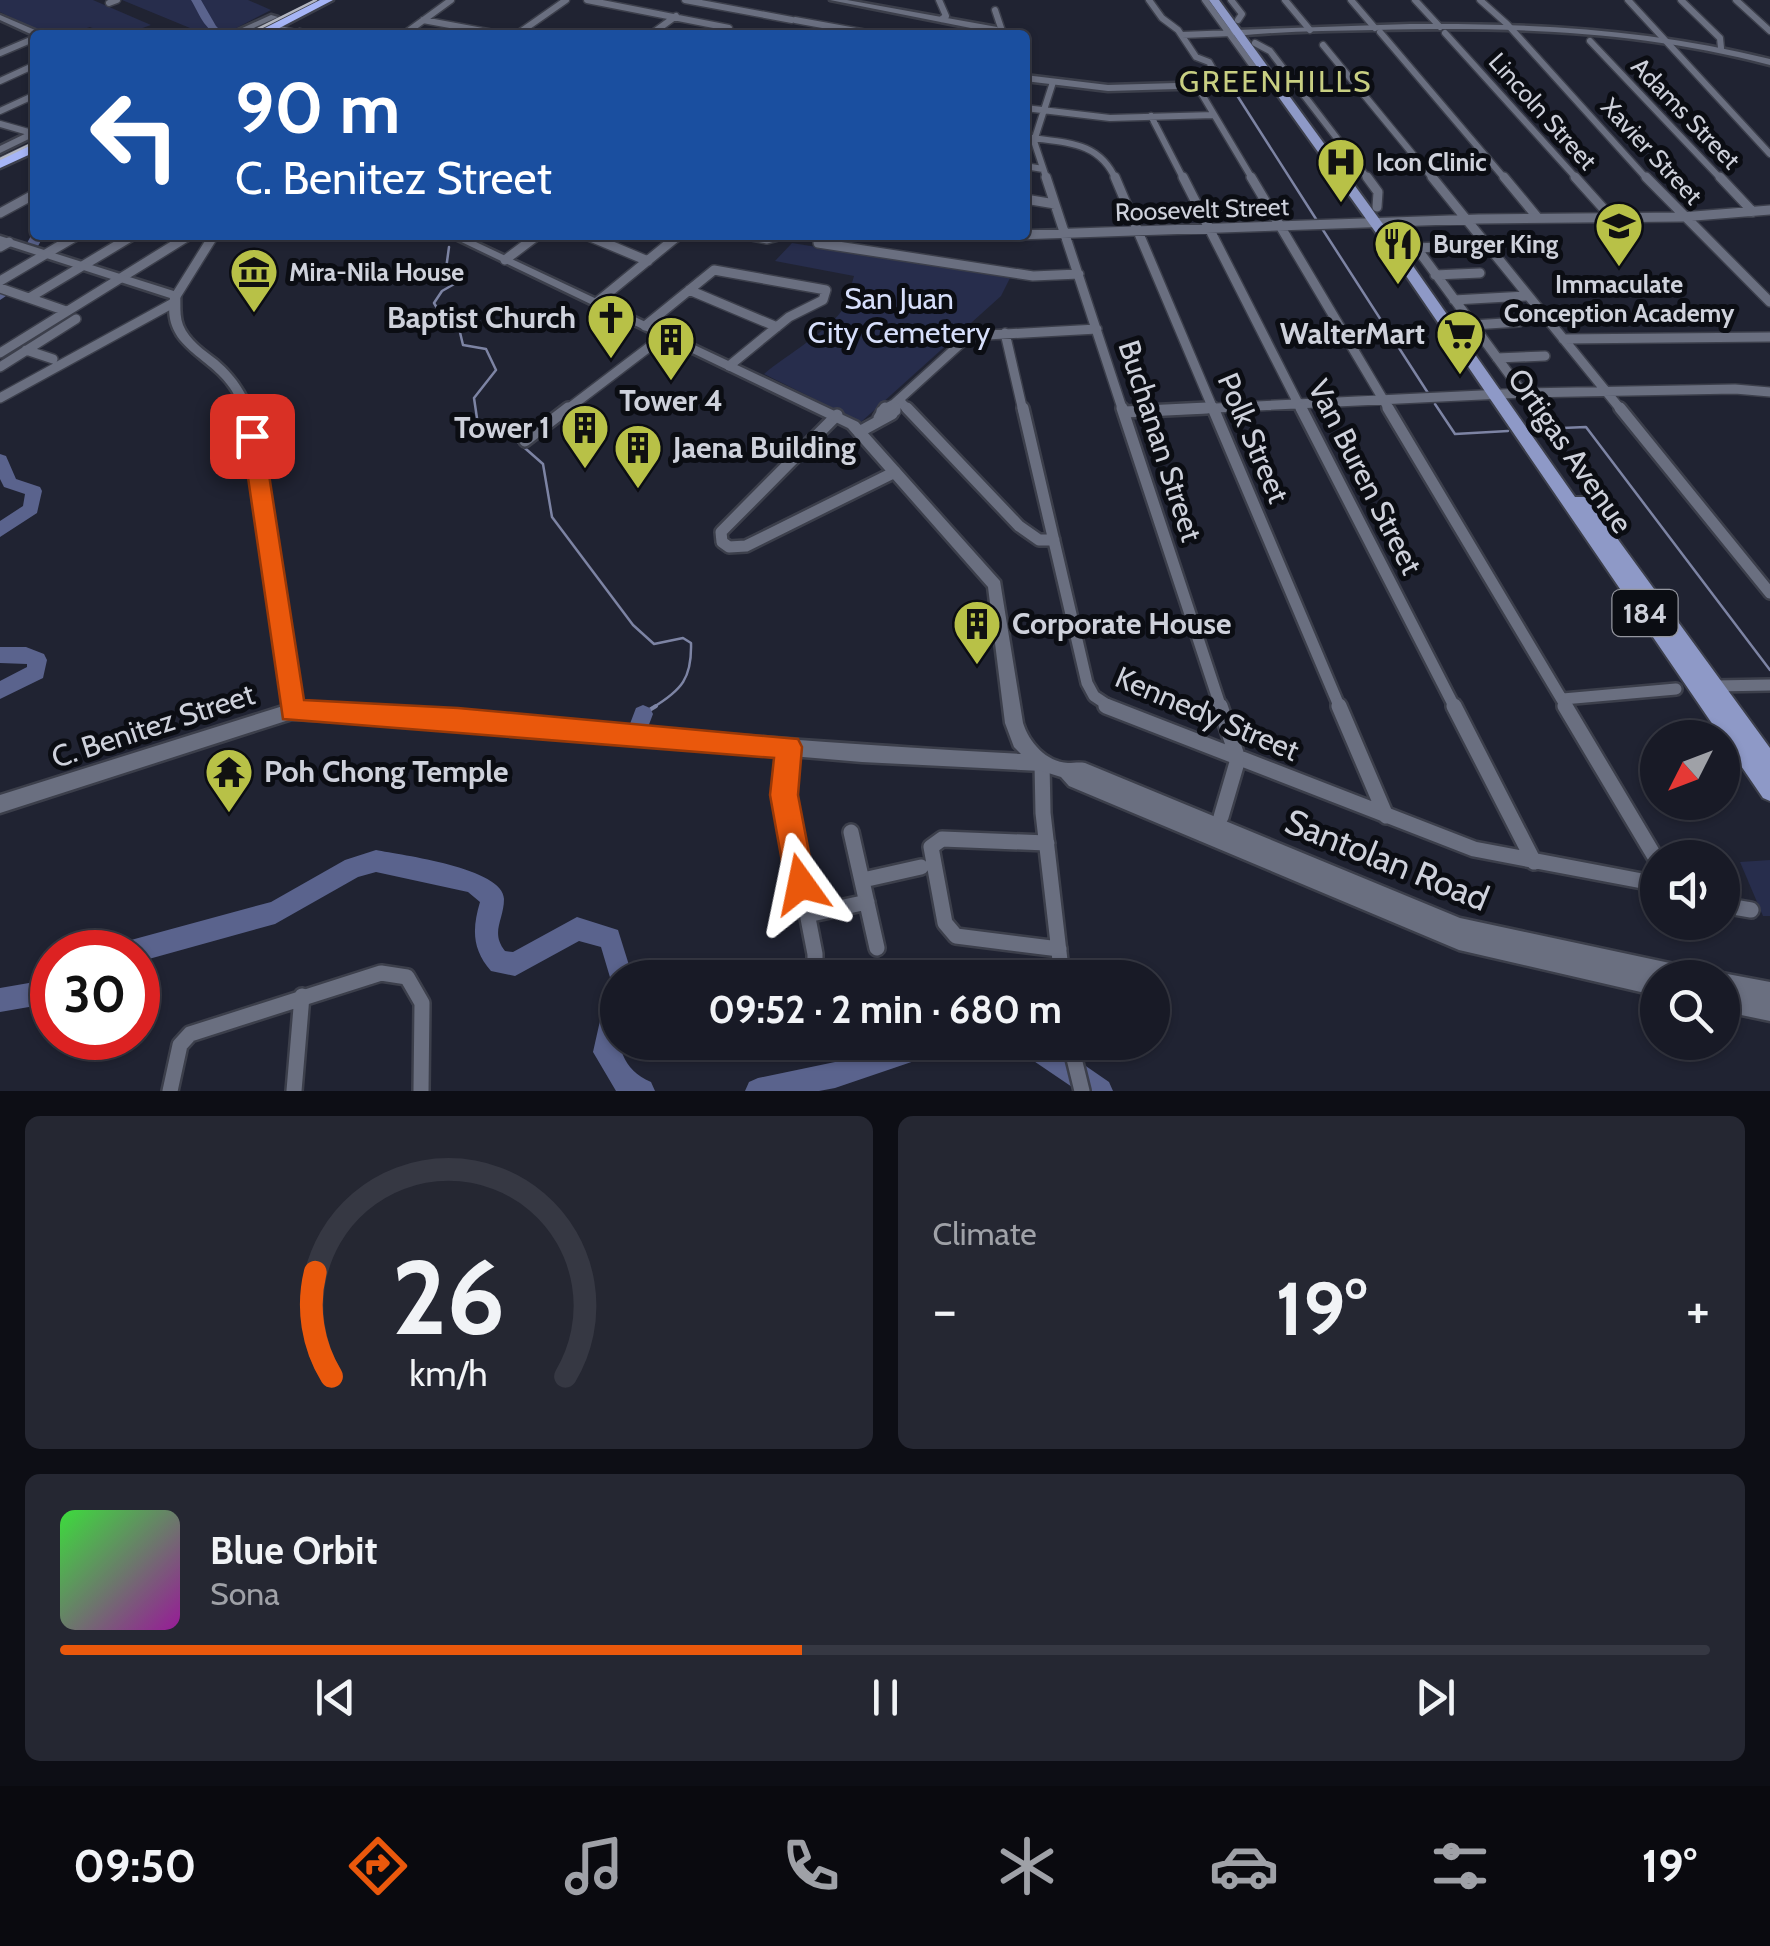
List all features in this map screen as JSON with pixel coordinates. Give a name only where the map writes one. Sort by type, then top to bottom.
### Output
[{"type":"highway","points":[[272,26],[307,0]]},
{"type":"highway","points":[[272,26],[328,0]]},
{"type":"highway","points":[[0,152],[30,141]]},
{"type":"highway","points":[[0,166],[30,143]]},
{"type":"main road","points":[[834,0],[940,16],[1000,30]]},
{"type":"main road","name":"Ortigas Avenue","points":[[1214,0],[1243,35],[1272,82],[1389,223],[1508,394],[1524,431],[1770,791]]},
{"type":"main road","name":"Ortigas Avenue","points":[[1222,0],[1238,20],[1272,82],[1389,223]]},
{"type":"main road","points":[[3,23],[30,35]]},
{"type":"main road","points":[[1243,35],[1307,30],[1507,27],[1661,36],[1770,62]]},
{"type":"main road","points":[[1307,30],[1507,27]]},
{"type":"main road","points":[[1253,66],[1272,82]]},
{"type":"main road","points":[[1030,79],[1108,88],[1272,82]]},
{"type":"main road","points":[[463,240],[836,415],[859,432],[995,585],[1014,723],[1020,741],[1042,763]]},
{"type":"main road","points":[[3,243],[176,299],[176,329],[234,384],[248,414],[292,711]]},
{"type":"main road","name":"Ortigas Avenue","points":[[1524,431],[1770,765]]},
{"type":"main road","name":"C. Benitez Street","points":[[0,804],[292,711],[1042,763]]},
{"type":"main road","points":[[988,761],[1007,747],[1014,723]]},
{"type":"main road","name":"Santolan Road","points":[[1042,763],[1068,771],[1079,770],[1473,933],[1640,967]]},
{"type":"main road","name":"Santolan Road","points":[[1068,771],[1075,780],[1459,940],[1640,982]]},
{"type":"main road","points":[[1740,986],[1770,992]]},
{"type":"main road","points":[[1740,1004],[1770,1010]]},
{"type":"street","points":[[109,3],[118,0]]},
{"type":"street","points":[[410,30],[451,0]]},
{"type":"street","points":[[522,30],[566,0]]},
{"type":"street","points":[[587,0],[730,28]]},
{"type":"street","points":[[685,0],[840,30]]},
{"type":"street","points":[[939,0],[940,16]]},
{"type":"street","points":[[1149,0],[1182,35],[1196,57],[1209,62],[1222,85]]},
{"type":"street","points":[[1205,0],[1243,35],[1270,50],[1378,192],[1376,206]]},
{"type":"street","points":[[1231,0],[1242,14],[1238,20]]},
{"type":"street","points":[[1286,0],[1770,593]]},
{"type":"street","points":[[1351,0],[1538,218]]},
{"type":"street","name":"Lincoln Street","points":[[1415,0],[1611,216]]},
{"type":"street","name":"Xavier Street","points":[[1480,0],[1682,217],[1770,302]]},
{"type":"street","points":[[1628,0],[1770,154]]},
{"type":"street","points":[[1680,0],[1720,38],[1721,48]]},
{"type":"street","points":[[1736,0],[1770,31]]},
{"type":"street","points":[[657,30],[695,2]]},
{"type":"street","points":[[995,10],[1000,30]]},
{"type":"street","points":[[424,20],[477,30]]},
{"type":"street","points":[[1182,35],[1243,35]]},
{"type":"street","points":[[1243,35],[1253,66]]},
{"type":"street","points":[[0,53],[30,40]]},
{"type":"street","name":"Adams Street","points":[[1590,40],[1754,212]]},
{"type":"street","points":[[0,81],[30,67]]},
{"type":"street","points":[[1030,138],[1053,82]]},
{"type":"street","points":[[1198,86],[1645,840]]},
{"type":"street","points":[[0,111],[30,97]]},
{"type":"street","points":[[1030,109],[1105,118],[1214,115]]},
{"type":"street","name":"Van Buren Street","points":[[1151,116],[1534,862]]},
{"type":"street","points":[[0,124],[30,138]]},
{"type":"street","name":"Buchanan Street","points":[[1030,138],[1066,234],[1238,759]]},
{"type":"street","name":"Polk Street","points":[[1030,138],[1071,143],[1104,155],[1386,816]]},
{"type":"street","points":[[1030,167],[1043,169]]},
{"type":"street","points":[[0,213],[30,197]]},
{"type":"street","points":[[1030,200],[1055,204]]},
{"type":"street","points":[[1466,219],[1682,217],[1770,210]]},
{"type":"street","name":"Roosevelt Street","points":[[1030,235],[1466,219]]},
{"type":"street","points":[[1389,223],[1416,248],[1498,358],[1508,394]]},
{"type":"street","points":[[66,311],[2,286],[69,240]]},
{"type":"street","points":[[29,298],[126,240]]},
{"type":"street","points":[[0,353],[182,240]]},
{"type":"street","points":[[0,398],[176,299],[211,240]]},
{"type":"street","points":[[505,260],[531,240]]},
{"type":"street","points":[[598,240],[648,261]]},
{"type":"street","points":[[596,303],[673,240]]},
{"type":"street","points":[[818,243],[1020,274],[1079,274]]},
{"type":"street","points":[[1416,248],[1461,246]]},
{"type":"street","points":[[645,326],[718,270],[826,290],[824,300],[776,327],[729,366]]},
{"type":"street","points":[[1435,276],[1480,274]]},
{"type":"street","points":[[689,290],[776,327]]},
{"type":"street","points":[[1454,300],[1526,296]]},
{"type":"street","points":[[0,367],[76,319]]},
{"type":"street","points":[[1473,325],[1520,322]]},
{"type":"street","points":[[859,432],[892,414],[896,402],[964,339],[1005,333],[1097,330]]},
{"type":"street","name":"Kennedy Street","points":[[1005,333],[1087,682],[1094,696],[1106,706],[1474,849],[1640,881]]},
{"type":"street","points":[[525,440],[665,335]]},
{"type":"street","points":[[1562,339],[1770,337]]},
{"type":"street","points":[[12,345],[53,359]]},
{"type":"street","points":[[1498,358],[1546,356]]},
{"type":"street","points":[[1125,412],[1508,394],[1770,392]]},
{"type":"street","points":[[896,402],[1030,535],[1054,540]]},
{"type":"street","points":[[836,415],[721,532],[722,542],[729,547],[746,546],[895,472]]},
{"type":"street","points":[[1715,686],[1770,685]]},
{"type":"street","points":[[1563,699],[1676,689]]},
{"type":"street","points":[[788,747],[786,809],[813,960]]},
{"type":"street","points":[[1221,818],[1238,759]]},
{"type":"street","points":[[1042,763],[1060,960]]},
{"type":"street","points":[[851,832],[877,948]]},
{"type":"street","points":[[1047,844],[942,839],[931,847],[946,923],[956,936],[963,940],[1059,949]]},
{"type":"street","points":[[864,880],[922,867]]},
{"type":"street","points":[[807,914],[867,902]]},
{"type":"street","points":[[1740,908],[1751,910]]},
{"type":"street","points":[[170,1091],[180,1045],[190,1034],[382,973],[407,978],[422,1003],[421,1091]]},
{"type":"street","points":[[294,1091],[302,996]]},
{"type":"street","points":[[1074,1060],[1080,1086]]},
{"type":"green space","points":[[0,0],[93,0],[151,25],[138,30],[42,30],[0,12]]},
{"type":"green space","points":[[122,0],[248,0],[271,10],[233,30],[195,30]]},
{"type":"green space","name":"San Juan City Cemetery","points":[[792,243],[1010,278],[1001,296],[861,422],[764,374],[838,315],[854,276],[775,261]]},
{"type":"green space","points":[[1770,860],[1770,916],[1763,916],[1740,862]]},
{"type":"waterway","points":[[196,0],[215,30]]},
{"type":"waterway","points":[[1233,89],[1316,219]]},
{"type":"waterway","points":[[1323,230],[1428,393]]},
{"type":"waterway","points":[[32,245],[35,240]]},
{"type":"waterway","points":[[449,247],[446,269],[456,283],[442,291],[434,303],[443,318],[458,324],[463,345],[486,349],[496,370],[474,398],[478,425],[492,433],[510,435],[543,464],[552,517],[633,625],[654,644],[683,638],[691,643],[690,665],[683,682],[652,708]]},
{"type":"waterway","points":[[1435,404],[1455,434],[1508,431]]},
{"type":"waterway","points":[[1539,429],[1586,427],[1770,670]]},
{"type":"waterway","points":[[0,460],[10,483],[34,491],[31,509],[0,530]]},
{"type":"waterway","points":[[0,655],[26,655],[37,660],[36,672],[0,691]]},
{"type":"waterway","points":[[643,714],[656,706]]},
{"type":"waterway","points":[[638,729],[643,714]]},
{"type":"waterway","points":[[160,944],[275,912],[353,868],[376,861],[474,882],[493,898],[486,940],[499,963],[515,964],[577,929],[610,938],[616,960]]},
{"type":"waterway","points":[[0,1000],[30,995]]},
{"type":"waterway","points":[[611,1060],[628,1086],[642,1091]]},
{"type":"waterway","points":[[758,1091],[835,1075],[880,1060]]},
{"type":"waterway","points":[[1054,1060],[1100,1091]]},
{"type":"tram line","points":[[256,30],[316,0]]},
{"type":"tram line","points":[[0,159],[30,144]]},
{"type":"place","name":"Icon Clinic","points":[[1341,204]]},
{"type":"place","name":"Immaculate Conception Academy","points":[[1619,268]]},
{"type":"place","name":"Burger King","points":[[1398,286]]},
{"type":"place","name":"Mira-Nila House","points":[[254,314]]},
{"type":"place","name":"Baptist Church","points":[[611,360]]},
{"type":"place","name":"WalterMart","points":[[1460,376]]},
{"type":"place","name":"Tower 4","points":[[671,382]]},
{"type":"place","name":"Tower 1","points":[[585,470]]},
{"type":"place","name":"Jaena Building","points":[[638,490]]},
{"type":"place","name":"Corporate House","points":[[977,666]]},
{"type":"place","name":"Poh Chong Temple","points":[[229,814]]},
{"type":"district","name":"GREENHILLS","points":[[1276,82]]},
{"type":"route","points":[[252,436],[292,711],[458,720],[788,747],[784,795],[801,884]]}]
